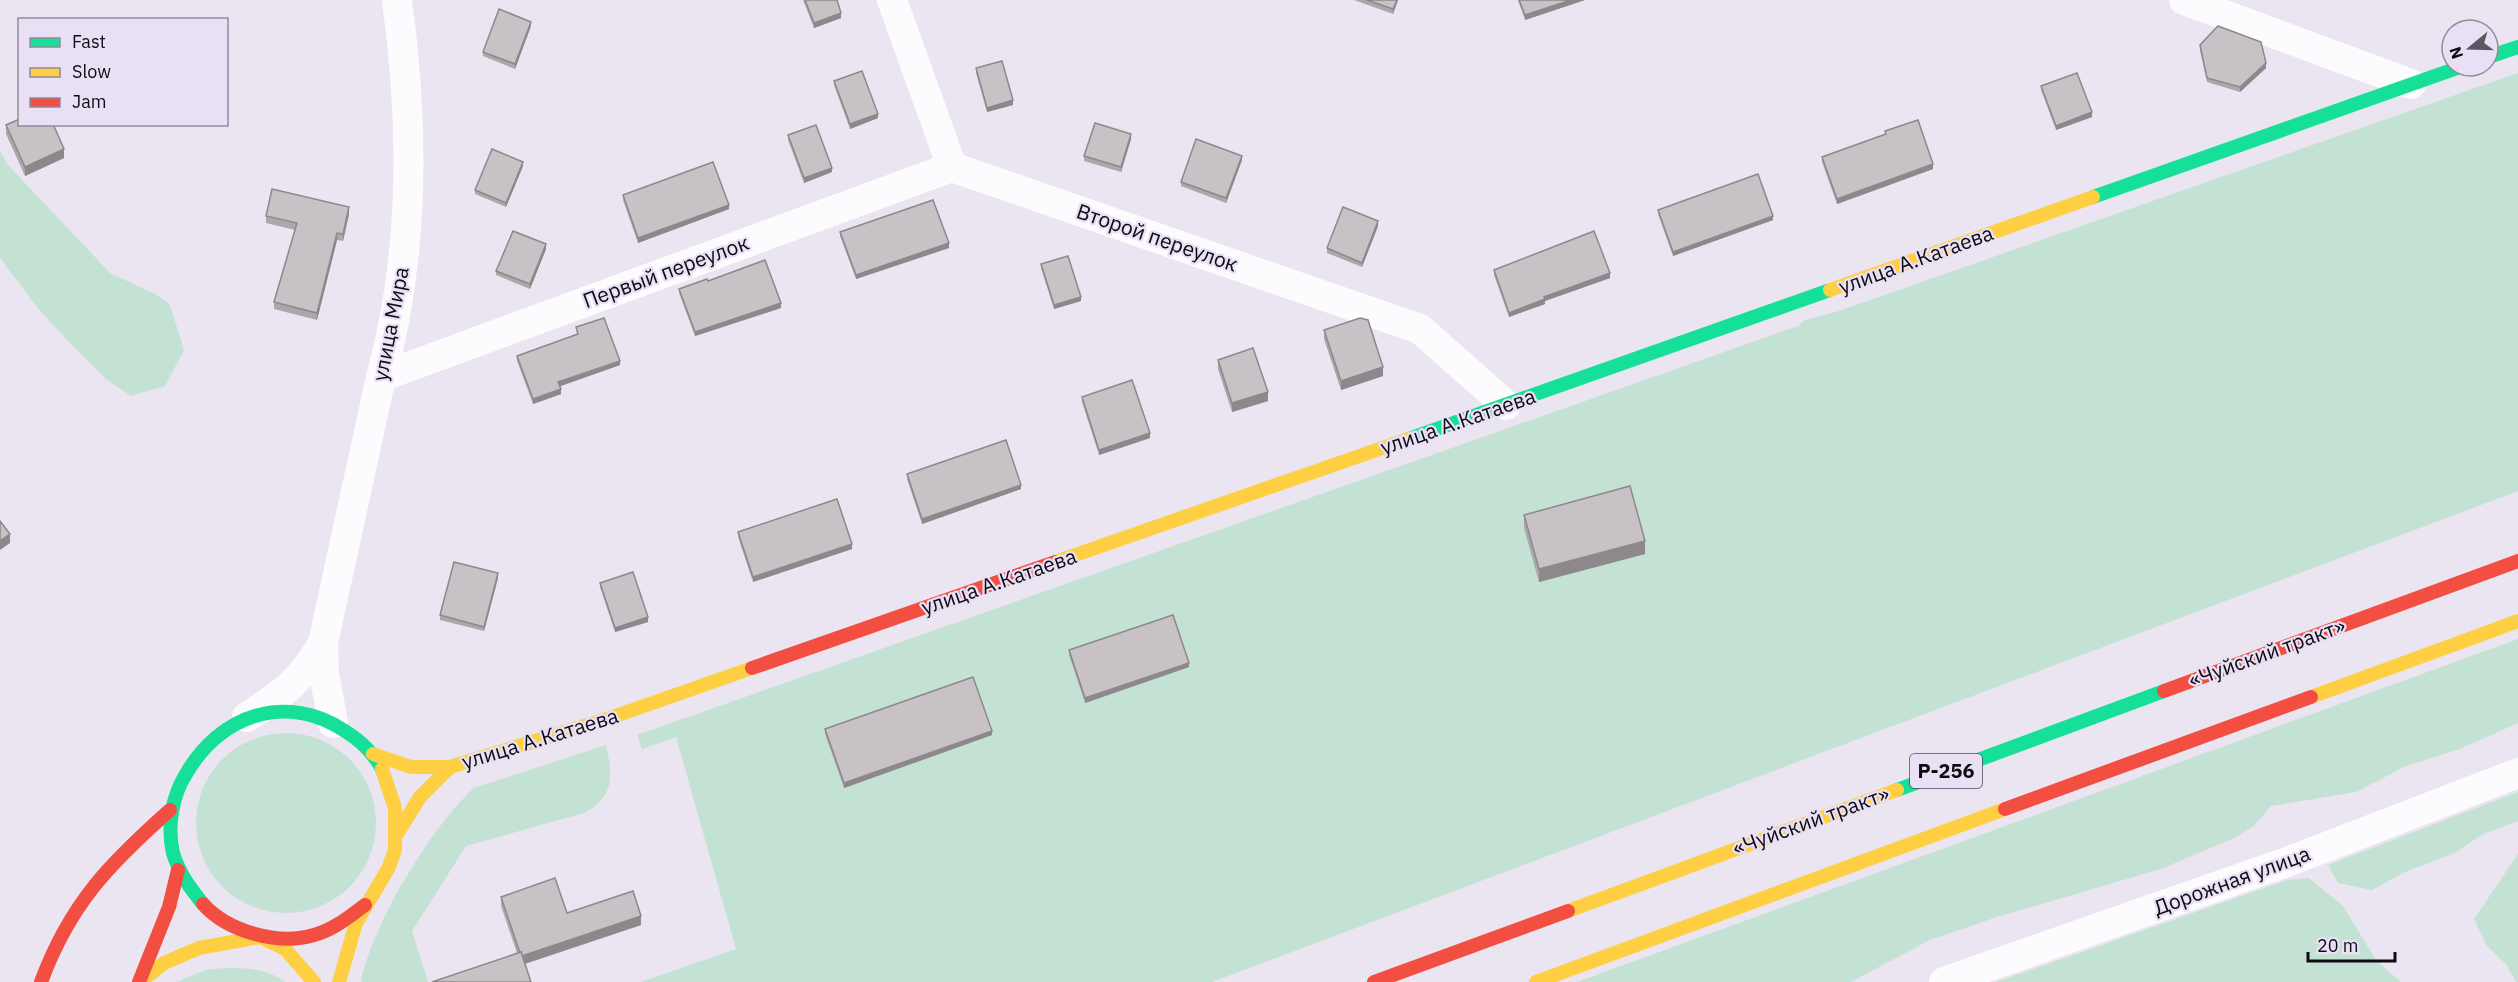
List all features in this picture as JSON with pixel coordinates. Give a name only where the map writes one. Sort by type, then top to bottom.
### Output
[{"type":"main road","points":[[2500,53],[2518,47]]},
{"type":"main road","name":"улица А.Катаева","points":[[450,767],[607,719],[1506,405],[2440,74]]},
{"type":"main road","name":"«Чуйский тракт»","points":[[1374,982],[2518,561]]},
{"type":"main road","name":"Р-256","points":[[1536,982],[2518,621]]},
{"type":"main road","points":[[314,982],[285,949],[226,924],[197,901],[178,870],[171,848],[170,810],[182,773],[209,738],[247,717],[291,711],[333,723],[357,739],[373,754],[393,764],[428,769],[450,767]]},
{"type":"main road","points":[[339,982],[351,937],[365,905],[381,884],[392,860],[397,834],[393,796],[373,754]]},
{"type":"main road","points":[[397,834],[420,797],[450,767]]},
{"type":"main road","points":[[41,982],[54,944],[86,893],[128,847],[170,810]]},
{"type":"main road","points":[[140,982],[169,907],[178,870]]},
{"type":"main road","points":[[140,982],[164,963],[199,948],[260,937],[304,938],[337,926],[365,905]]},
{"type":"street","name":"улица Мира","points":[[333,723],[324,673],[323,643],[381,376],[393,333],[407,224],[409,166],[405,83],[397,0]]},
{"type":"street","points":[[892,0],[952,167]]},
{"type":"street","points":[[2184,0],[2411,84]]},
{"type":"street","name":"Первый переулок","points":[[381,376],[952,167]]},
{"type":"street","name":"Второй переулок","points":[[952,167],[1420,329],[1506,405]]},
{"type":"street","name":"улица Мира","points":[[247,717],[296,682],[308,669],[323,643]]},
{"type":"street","name":"Дорожная улица","points":[[1944,982],[2287,862],[2518,773]]},
{"type":"green space","points":[[2518,73],[2518,491],[1212,982],[641,982],[736,949],[676,737],[642,749],[637,735],[1798,326],[1803,321],[1839,311]]},
{"type":"green space","points":[[0,151],[8,165],[110,273],[157,295],[170,305],[184,350],[165,386],[131,396],[107,380],[40,311],[0,258]]},
{"type":"green space","points":[[2518,639],[2518,723],[2460,749],[2406,766],[2356,792],[2271,806],[2254,826],[2234,838],[2161,869],[1997,917],[1930,940],[1851,982],[1577,982]]},
{"type":"green space","points":[[286,733],[320,740],[336,748],[350,759],[361,773],[369,789],[376,823],[369,857],[361,873],[350,887],[336,898],[320,906],[286,913],[252,906],[236,898],[222,887],[211,873],[203,857],[196,823],[203,789],[211,773],[222,759],[236,748],[252,740]]},
{"type":"green space","points":[[606,745],[610,766],[609,784],[602,800],[594,807],[584,813],[466,846],[412,931],[428,982],[361,982],[377,933],[406,878],[440,827],[474,788]]},
{"type":"green space","points":[[2518,792],[2518,821],[2483,834],[2453,854],[2405,872],[2372,890],[2338,883],[2328,865]]},
{"type":"green space","points":[[2518,854],[2518,982],[2516,982],[2506,964],[2487,946],[2474,919]]},
{"type":"green space","points":[[2309,878],[2343,906],[2376,960],[2401,982],[1996,982],[2287,880]]},
{"type":"green space","points":[[224,968],[263,971],[285,982],[177,982],[205,970]]},
{"type":"building","points":[[805,0],[837,0],[841,13],[814,23]]},
{"type":"building","points":[[1367,0],[1397,0],[1393,9]]},
{"type":"building","points":[[1519,0],[1571,0],[1525,15]]},
{"type":"building","points":[[499,9],[531,22],[515,64],[483,52]]},
{"type":"building","points":[[2218,26],[2261,42],[2266,63],[2240,87],[2207,78],[2200,45]]},
{"type":"building","points":[[1002,61],[1013,100],[987,108],[976,68]]},
{"type":"building","points":[[862,71],[878,114],[850,124],[834,81]]},
{"type":"building","points":[[2077,73],[2092,112],[2056,126],[2041,86]]},
{"type":"building","points":[[18,120],[18,126],[54,126],[64,149],[25,167],[6,125]]},
{"type":"building","points":[[1918,120],[1933,164],[1837,199],[1822,157]]},
{"type":"building","points":[[1095,123],[1131,134],[1121,167],[1084,156]]},
{"type":"building","points":[[816,125],[832,168],[804,178],[788,135]]},
{"type":"building","points":[[1196,139],[1242,156],[1226,198],[1181,182]]},
{"type":"building","points":[[492,149],[523,162],[506,203],[475,190]]},
{"type":"building","points":[[713,162],[729,205],[638,238],[623,195]]},
{"type":"building","points":[[1758,174],[1773,216],[1673,252],[1658,210]]},
{"type":"building","points":[[272,189],[349,207],[343,234],[337,233],[317,313],[274,302],[297,223],[266,216]]},
{"type":"building","points":[[933,200],[949,243],[856,275],[840,232]]},
{"type":"building","points":[[1343,207],[1378,221],[1362,263],[1327,248]]},
{"type":"building","points":[[513,231],[546,244],[530,284],[496,271]]},
{"type":"building","points":[[1594,231],[1610,273],[1544,297],[1545,299],[1509,313],[1494,270]]},
{"type":"building","points":[[1068,256],[1081,297],[1054,305],[1041,264]]},
{"type":"building","points":[[765,260],[781,303],[695,332],[679,289]]},
{"type":"building","points":[[604,318],[620,361],[558,382],[561,389],[533,399],[517,356],[578,334],[576,327]]},
{"type":"building","points":[[1360,318],[1368,320],[1383,367],[1341,381],[1324,330]]},
{"type":"building","points":[[1253,348],[1268,392],[1232,403],[1218,360]]},
{"type":"building","points":[[1132,380],[1150,433],[1099,450],[1082,397]]},
{"type":"building","points":[[1006,440],[1021,485],[922,519],[907,474]]},
{"type":"building","points":[[1630,486],[1645,541],[1539,569],[1524,515]]},
{"type":"building","points":[[837,499],[852,544],[753,577],[738,532]]},
{"type":"building","points":[[0,521],[10,534],[0,541]]},
{"type":"building","points":[[454,562],[498,573],[484,627],[440,615]]},
{"type":"building","points":[[633,572],[648,617],[615,628],[600,583]]},
{"type":"building","points":[[1173,615],[1189,663],[1085,698],[1069,650]]},
{"type":"building","points":[[973,677],[992,731],[844,783],[825,729]]},
{"type":"building","points":[[555,878],[567,913],[633,891],[641,916],[522,956],[501,897]]},
{"type":"building","points":[[521,952],[531,982],[432,982]]},
{"type":"traffic: fast","points":[[2500,53],[2518,47]]},
{"type":"traffic: fast","points":[[2093,197],[2440,74]]},
{"type":"traffic: fast","points":[[1411,438],[1830,290]]},
{"type":"traffic: fast","points":[[1897,790],[2164,691]]},
{"type":"traffic: fast","points":[[203,904],[185,880],[175,860],[171,843],[171,822],[174,802],[181,783],[200,754],[217,737],[235,724],[256,716],[277,712],[300,713],[322,719],[351,735],[371,752],[382,769]]},
{"type":"traffic: slow","points":[[1830,290],[2093,197]]},
{"type":"traffic: slow","points":[[1055,562],[1411,438]]},
{"type":"traffic: slow","points":[[2311,697],[2518,621]]},
{"type":"traffic: slow","points":[[373,754],[411,767],[450,767],[607,719],[752,668]]},
{"type":"traffic: slow","points":[[397,834],[420,797],[450,767]]},
{"type":"traffic: slow","points":[[339,982],[356,923],[388,869],[395,850],[395,808],[382,769]]},
{"type":"traffic: slow","points":[[1568,911],[1897,790]]},
{"type":"traffic: slow","points":[[1536,982],[2005,809]]},
{"type":"traffic: slow","points":[[140,982],[164,963],[199,948],[260,937],[285,949],[314,982]]},
{"type":"traffic: jam","points":[[2164,691],[2518,561]]},
{"type":"traffic: jam","points":[[752,668],[1055,562]]},
{"type":"traffic: jam","points":[[2005,809],[2311,697]]},
{"type":"traffic: jam","points":[[41,982],[52,954],[78,908],[110,868],[170,810]]},
{"type":"traffic: jam","points":[[139,982],[169,907],[178,870]]},
{"type":"traffic: jam","points":[[203,904],[213,914],[239,929],[285,939],[321,933],[341,923],[365,905]]},
{"type":"traffic: jam","points":[[1374,982],[1568,911]]}]
